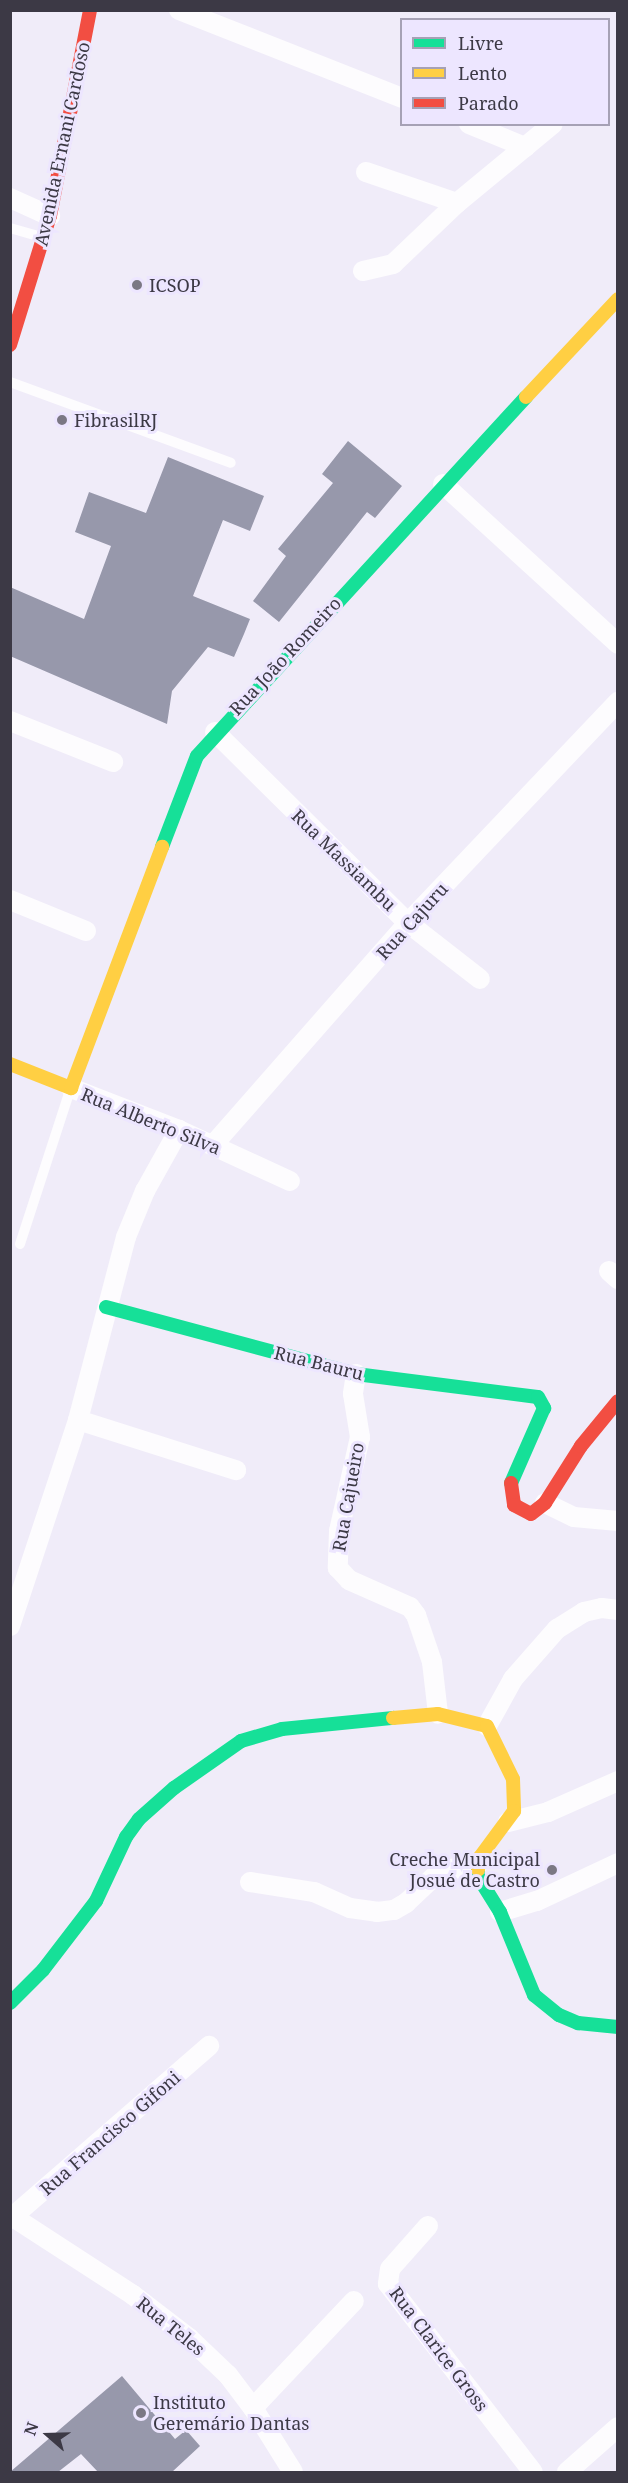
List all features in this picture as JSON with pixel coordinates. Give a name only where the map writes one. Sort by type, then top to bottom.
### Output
[{"type":"street","name":"Avenida Ernani Cardoso","points":[[10,345],[23,289],[44,238],[50,216],[90,10]]},
{"type":"street","points":[[179,10],[400,97]]},
{"type":"street","points":[[474,126],[525,147]]},
{"type":"street","points":[[363,271],[393,264],[458,203],[551,126]]},
{"type":"street","points":[[366,172],[458,203]]},
{"type":"street","points":[[10,198],[50,216]]},
{"type":"street","name":"Rua João Romeiro","points":[[71,1088],[186,779],[215,732],[443,484],[618,299]]},
{"type":"street","points":[[443,484],[618,644]]},
{"type":"street","name":"Rua Cajuru","points":[[213,1145],[408,923],[618,702]]},
{"type":"street","points":[[10,721],[113,762]]},
{"type":"street","name":"Rua Massiambu","points":[[215,732],[408,923],[480,979]]},
{"type":"street","points":[[10,900],[86,931]]},
{"type":"street","name":"Rua Alberto Silva","points":[[10,1064],[179,1130],[290,1181]]},
{"type":"street","points":[[10,1626],[78,1420],[106,1307],[135,1214],[179,1130]]},
{"type":"street","name":"Rua Bauru","points":[[106,1307],[356,1374],[538,1397],[544,1402],[544,1408],[512,1472],[510,1494],[514,1504],[528,1513],[545,1503]]},
{"type":"street","name":"Rua Cajueiro","points":[[356,1374],[353,1394],[360,1437],[339,1531],[338,1568],[349,1580],[413,1610],[429,1651],[438,1714]]},
{"type":"street","points":[[618,1401],[581,1446],[545,1503],[574,1517],[618,1521]]},
{"type":"street","points":[[78,1420],[236,1470]]},
{"type":"street","points":[[487,1726],[513,1678],[556,1629],[584,1612],[602,1608],[618,1610]]},
{"type":"street","points":[[10,2004],[43,1970],[96,1901],[126,1837],[139,1819],[174,1788],[242,1741],[282,1729],[438,1714],[487,1726]]},
{"type":"street","points":[[487,1726],[513,1779],[516,1799],[508,1822],[477,1866],[480,1884],[500,1912],[525,1980],[534,1995],[559,2015],[579,2023],[618,2027]]},
{"type":"street","points":[[508,1822],[548,1812],[618,1781]]},
{"type":"street","points":[[500,1912],[537,1901],[618,1863]]},
{"type":"street","points":[[250,1882],[314,1892],[350,1908],[376,1912],[394,1910],[406,1903],[441,1870],[477,1866]]},
{"type":"street","name":"Rua Francisco Gifoni","points":[[11,2217],[209,2046]]},
{"type":"street","name":"Rua Teles","points":[[11,2217],[182,2332],[228,2375],[253,2408],[292,2472]]},
{"type":"street","name":"Rua Clarice Gross","points":[[428,2226],[390,2269],[387,2278],[391,2292],[533,2472]]},
{"type":"street","points":[[253,2408],[354,2301]]},
{"type":"street","points":[[567,2472],[618,2427]]},
{"type":"lane","points":[[10,228],[44,238]]},
{"type":"lane","points":[[10,382],[231,464]]},
{"type":"lane","points":[[20,1244],[71,1088]]},
{"type":"building","points":[[348,441],[402,486],[375,518],[367,512],[279,622],[253,601],[286,556],[278,549],[333,483],[322,474]]},
{"type":"building","points":[[168,457],[264,496],[250,531],[223,520],[193,596],[250,619],[244,634],[234,657],[208,647],[172,691],[167,724],[10,656],[10,587],[84,619],[111,546],[75,532],[89,492],[146,513]]},
{"type":"building","points":[[122,2376],[175,2439],[186,2430],[200,2446],[172,2472],[98,2472],[81,2454],[58,2472],[10,2472]]},
{"type":"traffic: fast","points":[[162,847],[197,756],[526,397]]},
{"type":"traffic: fast","points":[[106,1307],[356,1374],[538,1397],[544,1408],[511,1483]]},
{"type":"traffic: fast","points":[[10,2003],[43,1970],[96,1901],[126,1837],[139,1819],[174,1788],[241,1741],[282,1729],[393,1718]]},
{"type":"traffic: fast","points":[[478,1870],[477,1875],[500,1912],[534,1995],[559,2015],[578,2023],[618,2027]]},
{"type":"traffic: slow","points":[[526,397],[618,299]]},
{"type":"traffic: slow","points":[[10,1064],[71,1088],[162,847]]},
{"type":"traffic: slow","points":[[393,1718],[438,1714],[487,1726],[513,1779],[514,1811],[480,1857],[478,1870]]},
{"type":"traffic: jam","points":[[10,345],[50,216],[90,10]]},
{"type":"traffic: jam","points":[[511,1483],[514,1505],[531,1514],[545,1503],[581,1446],[618,1401]]},
{"type":"place","name":"ICSOP","points":[[137,285]]},
{"type":"place","name":"FibrasilRJ","points":[[62,420]]},
{"type":"place","name":"Creche Municipal Josué de Castro","points":[[552,1870]]},
{"type":"place","name":"Instituto Geremário Dantas","points":[[141,2413]]}]
